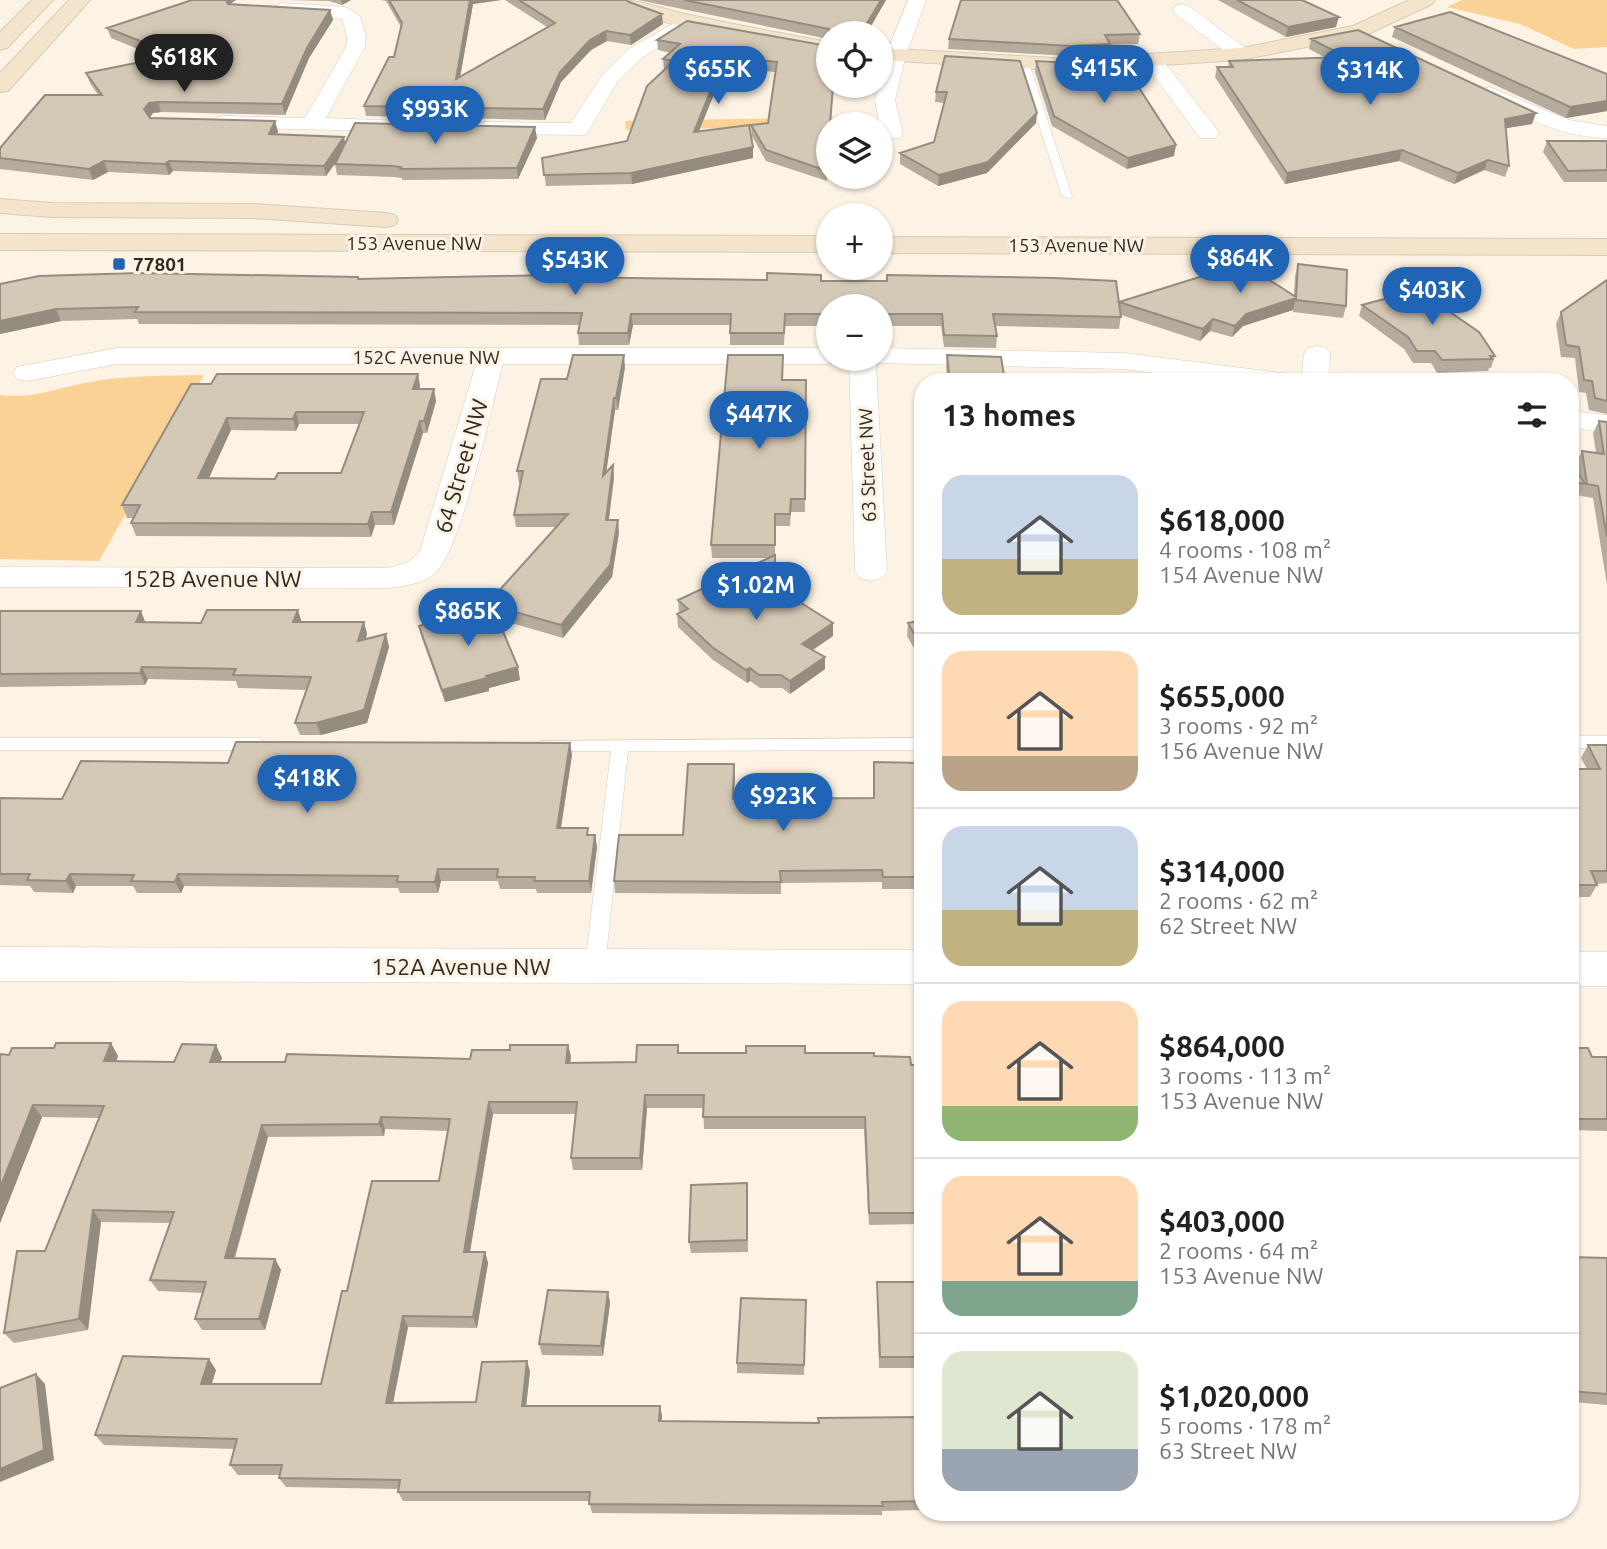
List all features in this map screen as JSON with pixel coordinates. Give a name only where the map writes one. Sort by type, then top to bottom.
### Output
[{"type":"main road","points":[[4,38],[43,0]]},
{"type":"main road","points":[[0,86],[80,0]]},
{"type":"main road","points":[[627,0],[645,10],[688,21],[816,46]]},
{"type":"main road","points":[[893,54],[1070,65],[1241,54],[1359,32],[1425,0]]},
{"type":"main road","points":[[0,206],[51,210],[254,211],[409,221]]},
{"type":"main road","name":"153 Avenue NW","points":[[0,220],[816,222]]},
{"type":"main road","name":"153 Avenue NW","points":[[893,222],[1146,222]]},
{"type":"main road","name":"153 Avenue NW","points":[[0,242],[816,244]]},
{"type":"main road","points":[[0,249],[78,242]]},
{"type":"main road","name":"153 Avenue NW","points":[[893,245],[1607,247]]},
{"type":"street","points":[[893,45],[917,0]]},
{"type":"street","points":[[264,8],[329,10],[351,16],[357,39],[352,55],[312,124]]},
{"type":"street","points":[[1182,9],[1241,54]]},
{"type":"street","points":[[471,128],[578,130],[610,78],[636,53],[688,21]]},
{"type":"street","points":[[1359,32],[1384,43]]},
{"type":"street","points":[[1153,61],[1208,133]]},
{"type":"street","points":[[1469,83],[1565,128],[1597,132]]},
{"type":"street","points":[[202,122],[432,127]]},
{"type":"street","points":[[1316,373],[1317,354]]},
{"type":"street","name":"152C Avenue NW","points":[[27,373],[117,356],[816,356]]},
{"type":"street","points":[[893,356],[1024,356],[1125,361],[1219,373]]},
{"type":"street","name":"64 Street NW","points":[[423,571],[440,541],[491,357]]},
{"type":"street","name":"63 Street NW","points":[[863,371],[871,571]]},
{"type":"street","points":[[1579,420],[1607,424]]},
{"type":"street","name":"152B Avenue NW","points":[[0,577],[388,579],[423,571]]},
{"type":"street","name":"152A Avenue NW","points":[[0,964],[914,967]]},
{"type":"street","points":[[1579,969],[1607,969]]},
{"type":"lane","points":[[1024,63],[1068,196]]},
{"type":"lane","points":[[1579,742],[1607,742]]},
{"type":"lane","points":[[0,744],[280,744]]},
{"type":"lane","points":[[526,745],[914,744]]},
{"type":"lane","points":[[595,966],[620,745]]},
{"type":"shaded area","points":[[1462,0],[1607,0],[1607,47],[1574,49],[1520,24],[1447,7]]},
{"type":"shaded area","points":[[816,118],[816,126],[626,130],[625,121]]},
{"type":"shaded area","points":[[204,375],[99,561],[0,559],[0,395],[23,396],[118,378]]},
{"type":"building","points":[[192,0],[226,0],[228,4],[330,10],[307,48],[282,104],[158,102],[149,103],[144,109],[150,118],[275,121],[269,134],[344,137],[324,166],[104,161],[89,169],[0,158],[0,148],[45,95],[102,95],[86,73],[176,55],[107,28]]},
{"type":"building","points":[[389,0],[470,0],[456,79],[555,23],[519,0],[626,0],[662,14],[630,35],[606,31],[590,40],[560,72],[543,109],[364,106],[389,57],[394,57],[402,23]]},
{"type":"building","points":[[684,0],[881,0],[868,21],[816,21],[816,26]]},
{"type":"building","points":[[961,0],[1117,0],[1140,34],[1105,35],[1110,44],[1071,46],[949,39]]},
{"type":"building","points":[[1237,0],[1302,0],[1339,17],[1288,27]]},
{"type":"building","points":[[1450,12],[1607,74],[1607,101],[1570,107],[1395,27]]},
{"type":"building","points":[[687,21],[816,44],[816,98],[832,98],[831,112],[816,112],[816,167],[766,150],[751,125],[768,123],[777,62],[724,57],[694,132],[749,125],[753,147],[631,173],[544,175],[542,158],[627,141],[647,86],[674,61],[663,59],[680,44],[657,40]]},
{"type":"building","points":[[1358,30],[1536,113],[1505,119],[1509,166],[1488,160],[1458,173],[1402,150],[1287,173],[1217,67],[1233,67],[1229,61],[1346,57],[1311,39]]},
{"type":"building","points":[[945,56],[1020,61],[1037,113],[988,162],[939,175],[900,153],[934,142],[947,92],[936,92]]},
{"type":"building","points":[[1121,60],[1176,145],[1128,158],[1054,116],[1036,61],[1071,63]]},
{"type":"building","points":[[355,123],[535,127],[517,168],[400,169],[401,167],[392,166],[335,164]]},
{"type":"building","points":[[1547,141],[1607,141],[1607,170],[1568,171]]},
{"type":"building","points":[[1298,264],[1347,270],[1346,306],[1296,298],[1246,314],[1235,326],[1213,319],[1203,329],[1119,302],[1246,265],[1296,297]]},
{"type":"building","points":[[138,273],[358,279],[551,275],[767,280],[767,273],[816,275],[816,280],[821,281],[887,281],[893,280],[893,275],[1054,278],[1116,281],[1121,317],[993,314],[997,336],[944,335],[942,314],[893,314],[893,294],[816,294],[816,314],[785,314],[784,333],[730,333],[731,314],[631,314],[628,333],[578,333],[582,313],[135,312],[138,307],[56,309],[0,321],[0,284],[39,276]]},
{"type":"building","points":[[1607,280],[1607,401],[1595,398],[1592,381],[1584,380],[1579,347],[1566,345],[1561,312]]},
{"type":"building","points":[[1418,290],[1479,332],[1495,356],[1490,356],[1492,359],[1442,360],[1435,351],[1417,351],[1408,337],[1362,305]]},
{"type":"building","points":[[573,355],[624,355],[614,398],[603,476],[613,465],[606,520],[618,520],[610,565],[561,625],[487,604],[568,514],[514,515],[523,471],[517,471],[541,379],[567,379]]},
{"type":"building","points":[[728,355],[783,355],[782,380],[806,380],[805,499],[791,499],[790,514],[775,514],[775,545],[711,545]]},
{"type":"building","points":[[947,355],[1001,357],[1004,373],[949,373]]},
{"type":"building","points":[[217,374],[418,374],[413,389],[434,389],[424,421],[420,421],[391,512],[372,512],[368,524],[131,523],[140,505],[122,505],[191,384],[211,384]],"holes":[[[296,412],[364,412],[341,473],[278,473],[275,479],[198,478],[227,418],[293,419]]]},
{"type":"building","points":[[1599,421],[1607,422],[1607,537],[1598,486],[1587,484],[1582,451],[1604,454]]},
{"type":"building","points":[[775,555],[775,582],[795,599],[833,623],[802,644],[825,657],[790,681],[781,675],[759,675],[750,668],[746,670],[712,647],[677,614],[688,609],[678,600]]},
{"type":"building","points":[[493,608],[518,667],[442,690],[419,626]]},
{"type":"building","points":[[207,610],[298,610],[293,622],[364,622],[358,641],[386,634],[364,710],[316,723],[295,723],[311,677],[233,675],[236,669],[142,667],[140,673],[0,674],[0,611],[141,611],[136,622],[201,623]]},
{"type":"building","points":[[914,622],[914,633],[908,623]]},
{"type":"building","points":[[236,742],[570,743],[557,828],[588,828],[587,835],[595,835],[589,881],[534,881],[535,877],[497,877],[498,869],[438,869],[435,882],[397,882],[398,876],[178,874],[175,882],[131,881],[134,875],[70,874],[66,881],[27,880],[30,874],[0,874],[0,798],[62,799],[81,761],[228,763]]},
{"type":"building","points":[[1588,745],[1607,745],[1607,871],[1591,871],[1597,885],[1579,885],[1579,769],[1600,769]]},
{"type":"building","points":[[874,762],[914,763],[914,877],[883,877],[882,870],[780,871],[781,882],[614,881],[619,835],[683,835],[688,764],[734,764],[733,799],[874,798]]},
{"type":"building","points":[[56,1043],[111,1043],[104,1061],[174,1062],[182,1044],[216,1045],[210,1062],[285,1062],[287,1054],[470,1059],[472,1050],[510,1050],[510,1045],[568,1045],[566,1063],[636,1062],[637,1045],[678,1045],[678,1053],[746,1053],[746,1046],[805,1046],[805,1053],[874,1053],[874,1056],[910,1057],[911,1065],[914,1065],[914,1213],[869,1213],[865,1117],[703,1117],[704,1095],[645,1095],[640,1158],[571,1158],[577,1102],[489,1102],[464,1252],[485,1252],[473,1317],[403,1316],[386,1403],[476,1402],[482,1362],[527,1361],[522,1406],[660,1406],[659,1421],[819,1423],[818,1418],[914,1417],[914,1501],[882,1502],[883,1506],[589,1504],[590,1492],[398,1492],[400,1480],[279,1478],[282,1465],[230,1465],[237,1439],[95,1435],[123,1356],[209,1359],[201,1384],[321,1384],[342,1291],[347,1291],[372,1181],[439,1181],[450,1119],[381,1117],[379,1124],[262,1125],[225,1258],[275,1259],[259,1319],[195,1319],[206,1282],[150,1280],[174,1212],[93,1210],[79,1319],[4,1333],[17,1251],[45,1251],[104,1106],[33,1105],[0,1188],[0,1054],[9,1055],[12,1048],[54,1048]]},
{"type":"building","points":[[1579,1048],[1588,1048],[1592,1057],[1607,1057],[1607,1119],[1579,1119]]},
{"type":"building","points":[[747,1183],[747,1240],[689,1242],[691,1185]]},
{"type":"building","points":[[1579,1257],[1607,1258],[1607,1394],[1579,1392]]},
{"type":"building","points":[[877,1282],[914,1282],[914,1357],[880,1357]]},
{"type":"building","points":[[548,1290],[608,1292],[601,1346],[539,1344]]},
{"type":"building","points":[[741,1298],[806,1300],[804,1365],[737,1363]]},
{"type":"building","points":[[36,1374],[44,1450],[0,1469],[0,1388]]},
{"type":"place","name":"77801","points":[[119,264]]}]
